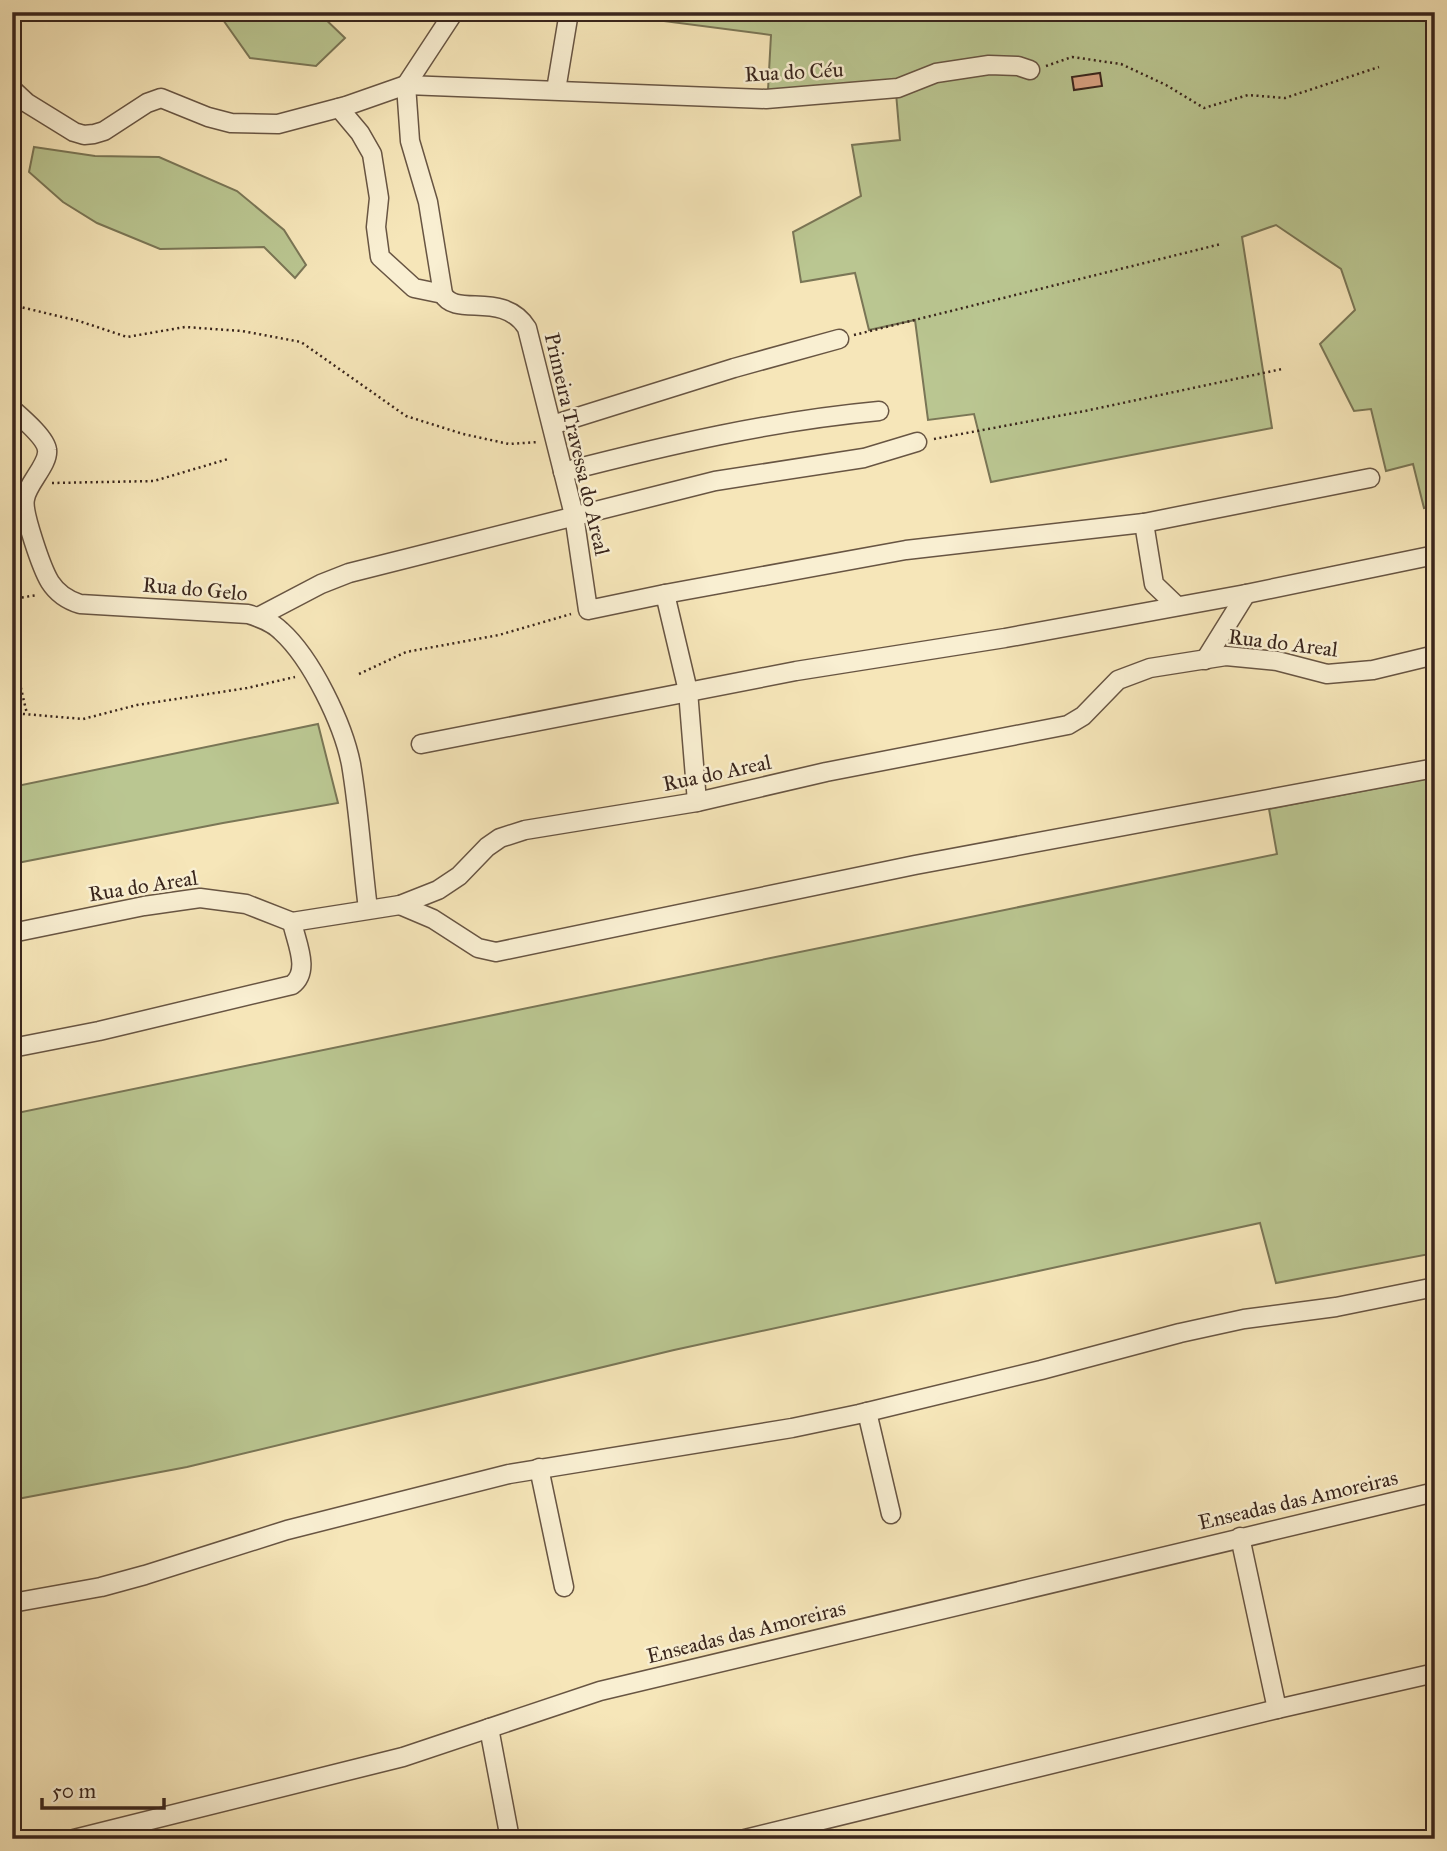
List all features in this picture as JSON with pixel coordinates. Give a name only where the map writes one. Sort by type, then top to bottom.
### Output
[{"type":"street","points":[[449,299],[430,212],[410,141],[406,85],[454,12]]},
{"type":"street","points":[[556,90],[569,12]]},
{"type":"street","name":"Rua do Céu","points":[[12,89],[27,103],[84,135],[104,131],[155,99],[169,100],[208,117],[256,125],[278,124],[339,108],[406,85],[766,99],[898,88],[936,73],[989,65],[1018,66],[1030,70]]},
{"type":"street","name":"Primeira Travessa do Areal","points":[[339,108],[360,133],[372,154],[379,198],[376,227],[380,257],[414,288],[449,299],[502,307],[521,319],[531,340],[574,515],[588,610]]},
{"type":"street","points":[[554,433],[734,368],[839,339]]},
{"type":"street","points":[[12,409],[47,447],[46,456],[25,495],[24,509],[50,581],[58,592]]},
{"type":"street","points":[[564,472],[680,442],[815,417],[879,411]]},
{"type":"street","points":[[258,617],[321,584],[349,573],[715,481],[864,458],[917,442]]},
{"type":"street","points":[[588,610],[906,550],[1144,523],[1370,478]]},
{"type":"street","points":[[1144,523],[1154,584],[1177,606]]},
{"type":"street","points":[[421,744],[796,671],[1005,638],[1246,594],[1435,555]]},
{"type":"street","name":"Rua do Gelo","points":[[58,592],[67,600],[80,604],[248,614],[267,620],[283,632],[312,672],[338,722],[350,763],[368,909]]},
{"type":"street","points":[[665,594],[688,691],[697,802]]},
{"type":"street","points":[[1205,660],[1246,594]]},
{"type":"street","name":"Rua do Areal","points":[[12,933],[144,906],[200,898],[246,904],[292,922],[400,905],[449,884],[487,847],[512,834],[697,802],[826,772],[1068,725],[1083,716],[1118,680],[1150,668],[1226,656],[1277,661],[1327,674],[1373,670],[1435,655]]},
{"type":"street","points":[[400,905],[433,919],[478,948],[496,951],[915,865],[1435,768]]},
{"type":"street","points":[[12,1048],[99,1031],[292,985],[300,978],[303,968],[292,922]]},
{"type":"street","points":[[12,1603],[101,1587],[287,1530],[539,1468],[690,1446],[867,1412],[1180,1333],[1244,1319],[1336,1307],[1435,1287]]},
{"type":"street","points":[[867,1412],[891,1514]]},
{"type":"street","points":[[539,1468],[564,1587]]},
{"type":"street","name":"Enseadas das Amoreiras","points":[[78,1838],[391,1760],[600,1691],[1435,1492]]},
{"type":"street","points":[[1240,1537],[1277,1709]]},
{"type":"street","points":[[745,1839],[1277,1709],[1435,1674]]},
{"type":"street","points":[[489,1728],[510,1839]]},
{"type":"path","points":[[1030,70],[1072,57],[1121,64],[1166,85],[1204,108],[1248,95],[1284,98],[1379,67]]},
{"type":"path","points":[[839,339],[1221,244]]},
{"type":"path","points":[[12,305],[79,321],[127,337],[185,327],[243,331],[301,342],[406,416],[463,434],[509,444],[554,433]]},
{"type":"path","points":[[917,442],[1085,411],[1282,369]]},
{"type":"path","points":[[32,484],[154,481],[229,459]]},
{"type":"path","points":[[12,602],[18,598],[58,592]]},
{"type":"path","points":[[359,674],[406,652],[499,635],[588,610]]},
{"type":"path","points":[[12,650],[27,714]]},
{"type":"path","points":[[12,713],[83,719],[137,705],[247,688],[312,672]]},
{"type":"green space","points":[[211,12],[318,12],[345,38],[316,66],[250,58],[221,17]]},
{"type":"green space","points":[[627,12],[1435,12],[1435,506],[1424,508],[1413,464],[1386,471],[1371,409],[1354,411],[1320,344],[1355,310],[1341,269],[1276,225],[1242,237],[1272,428],[991,482],[974,414],[928,420],[915,320],[869,330],[855,273],[801,282],[793,232],[861,196],[852,145],[900,140],[895,81],[768,90],[771,35],[625,16]]},
{"type":"green space","points":[[34,147],[95,156],[159,157],[237,191],[284,230],[306,265],[295,278],[264,247],[160,249],[97,223],[63,202],[29,172]]},
{"type":"green space","points":[[318,724],[338,803],[12,864],[12,787]]},
{"type":"green space","points":[[1435,777],[1435,1253],[1276,1283],[1260,1223],[674,1350],[187,1467],[12,1500],[12,1114],[1277,854],[1269,809]]},
{"type":"building","points":[[1100,73],[1102,86],[1074,90],[1072,77]]}]
